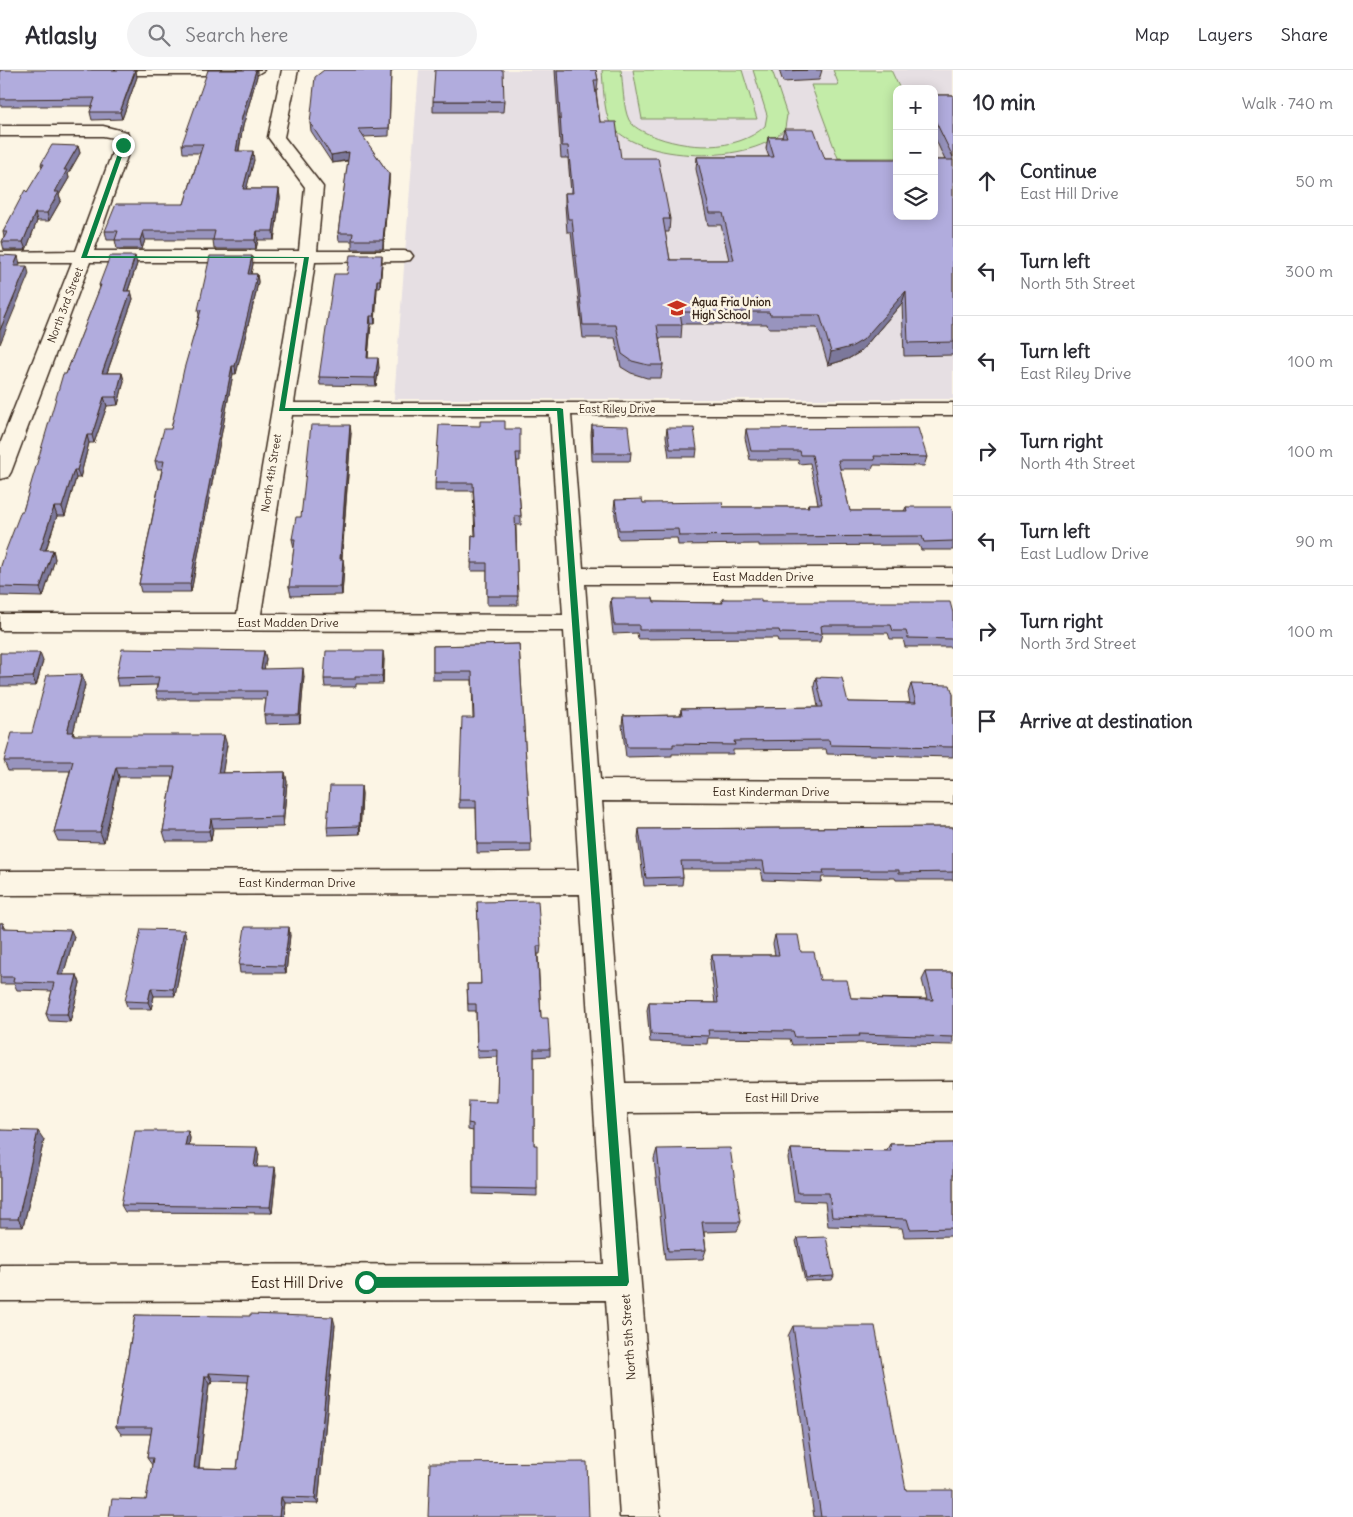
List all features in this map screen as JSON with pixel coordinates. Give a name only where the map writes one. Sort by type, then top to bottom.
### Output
[{"type":"street","points":[[90,70],[256,70]]},
{"type":"street","name":"North 4th Street","points":[[248,622],[306,257],[314,187],[276,137],[290,70]]},
{"type":"street","name":"North 3rd Street","points":[[0,131],[103,131],[121,135],[123,145],[83,257],[0,472]]},
{"type":"street","points":[[0,258],[404,256]]},
{"type":"street","name":"East Riley Drive","points":[[282,409],[953,409]]},
{"type":"street","name":"North 5th Street","points":[[560,409],[640,1517]]},
{"type":"street","name":"East Madden Drive","points":[[572,576],[953,576]]},
{"type":"street","name":"East Madden Drive","points":[[0,622],[576,624]]},
{"type":"street","name":"East Kinderman Drive","points":[[588,790],[953,792]]},
{"type":"street","name":"East Kinderman Drive","points":[[0,883],[594,882]]},
{"type":"street","name":"East Hill Drive","points":[[610,1098],[953,1096]]},
{"type":"street","name":"East Hill Drive","points":[[0,1283],[623,1282]]},
{"type":"shaded area","name":"Agua Fria Union High School","points":[[419,70],[953,70],[953,399],[394,399]]},
{"type":"green space","points":[[602,70],[621,70],[627,115],[631,123],[636,127],[664,140],[710,146],[740,141],[753,135],[765,126],[767,115],[753,70],[772,70],[787,115],[785,128],[770,140],[749,149],[724,154],[696,155],[669,152],[644,146],[624,136],[610,123],[605,105]]},
{"type":"green space","points":[[633,70],[742,70],[757,119],[642,119]]},
{"type":"green space","points":[[833,70],[891,70],[898,85],[893,85],[893,158],[838,158],[811,85],[839,85]]},
{"type":"building","points":[[0,70],[135,70],[120,112],[90,112],[95,98],[0,99]]},
{"type":"building","points":[[208,70],[256,70],[242,117],[236,151],[253,151],[243,189],[279,189],[273,231],[257,231],[255,240],[213,240],[215,231],[143,231],[140,240],[115,240],[118,231],[105,231],[116,204],[184,204],[203,144],[182,144]]},
{"type":"building","points":[[324,70],[391,70],[389,128],[358,129],[389,174],[383,240],[352,240],[353,233],[338,233],[349,152],[331,155],[310,123],[315,77]]},
{"type":"building","points":[[435,70],[503,70],[504,101],[433,101]]},
{"type":"building","points":[[557,70],[596,70],[598,80],[594,80],[600,122],[616,122],[621,158],[658,158],[670,219],[663,219],[670,260],[734,260],[723,213],[710,213],[697,157],[774,157],[768,137],[787,137],[784,129],[814,129],[825,159],[893,159],[893,220],[938,220],[938,160],[953,160],[953,342],[908,343],[906,291],[863,340],[851,347],[831,352],[820,315],[770,315],[769,312],[680,312],[682,325],[657,325],[663,365],[648,365],[632,361],[622,354],[616,325],[583,325],[572,219],[568,219],[565,193],[573,193],[568,146],[562,146]]},
{"type":"building","points":[[938,95],[953,95],[953,157],[938,126]]},
{"type":"building","points":[[52,145],[78,146],[64,170],[67,170],[55,192],[59,192],[47,213],[35,213],[23,242],[2,242],[7,232],[3,232],[25,190],[27,192],[44,164],[41,164]]},
{"type":"building","points":[[0,255],[18,256],[14,266],[27,266],[0,330]]},
{"type":"building","points":[[350,255],[382,255],[380,280],[377,280],[374,316],[370,316],[367,358],[378,358],[375,378],[319,377],[334,274],[347,274]]},
{"type":"building","points":[[110,256],[135,256],[124,291],[131,291],[102,373],[122,373],[116,397],[104,397],[92,435],[87,435],[77,470],[74,470],[62,507],[54,507],[40,550],[53,550],[40,588],[0,587],[0,569],[21,511],[23,511],[63,374],[66,374],[101,285],[99,285]]},
{"type":"building","points":[[210,256],[252,256],[248,274],[257,274],[254,289],[235,366],[232,366],[190,584],[139,584],[164,461],[155,461],[164,429],[171,429],[184,369],[201,310],[198,310]]},
{"type":"building","points":[[480,421],[505,421],[505,429],[520,429],[520,453],[516,453],[521,516],[515,516],[518,596],[487,596],[487,563],[471,563],[472,535],[476,536],[473,483],[435,483],[439,425],[480,426]]},
{"type":"building","points":[[311,425],[350,425],[340,559],[343,559],[341,587],[289,587],[295,539],[292,539],[296,517],[301,517]]},
{"type":"building","points":[[592,425],[628,426],[631,453],[593,453]]},
{"type":"building","points":[[667,428],[694,428],[697,449],[670,449]]},
{"type":"building","points":[[918,428],[927,457],[874,456],[875,460],[838,460],[850,511],[907,511],[906,507],[951,507],[953,512],[953,541],[924,542],[922,536],[679,536],[678,529],[619,530],[615,500],[642,499],[643,503],[722,502],[723,507],[809,507],[808,504],[822,504],[812,455],[801,455],[800,451],[751,451],[746,429]]},
{"type":"building","points":[[611,598],[653,598],[654,602],[723,603],[722,599],[761,599],[761,602],[950,602],[953,613],[953,639],[908,638],[906,631],[893,631],[891,625],[824,625],[821,626],[822,634],[780,633],[779,630],[639,630],[639,625],[614,625]]},
{"type":"building","points":[[519,644],[531,844],[477,844],[476,800],[459,800],[462,718],[474,718],[472,672],[433,672],[433,646]]},
{"type":"building","points":[[122,649],[264,651],[261,669],[303,668],[299,715],[264,715],[267,691],[156,691],[159,677],[116,678]]},
{"type":"building","points":[[326,651],[383,651],[382,676],[355,676],[355,679],[324,679]]},
{"type":"building","points":[[0,653],[40,653],[33,677],[0,678]]},
{"type":"building","points":[[82,674],[67,732],[73,732],[72,735],[224,735],[218,773],[285,772],[282,817],[211,819],[209,831],[163,831],[175,767],[116,767],[100,832],[54,832],[73,761],[4,761],[12,733],[32,733],[47,675]]},
{"type":"building","points":[[816,677],[842,678],[848,702],[916,703],[911,684],[950,685],[953,694],[953,747],[830,745],[829,740],[734,741],[735,745],[673,744],[673,747],[627,747],[623,716],[682,715],[681,709],[823,707]]},
{"type":"building","points":[[330,786],[361,786],[359,826],[327,827]]},
{"type":"building","points":[[953,827],[953,872],[899,873],[899,870],[823,870],[824,874],[765,873],[763,861],[681,861],[683,877],[646,878],[639,829]]},
{"type":"building","points":[[538,901],[541,946],[537,946],[541,1018],[548,1018],[550,1049],[534,1049],[534,1145],[537,1145],[537,1189],[473,1188],[473,1124],[468,1123],[469,1101],[497,1102],[498,1050],[477,1050],[476,1004],[468,1004],[467,984],[481,984],[477,902]]},
{"type":"building","points":[[0,923],[3,923],[2,928],[71,930],[58,975],[77,975],[67,1014],[46,1014],[54,983],[13,982],[14,977],[0,977]]},
{"type":"building","points":[[245,927],[289,927],[284,966],[239,965]]},
{"type":"building","points":[[141,929],[184,930],[173,989],[151,988],[148,1002],[125,1001]]},
{"type":"building","points":[[775,935],[798,935],[801,952],[814,952],[820,980],[847,980],[851,998],[933,1000],[926,972],[953,972],[953,1037],[859,1034],[860,1036],[795,1037],[793,1031],[708,1030],[709,1036],[651,1034],[649,1002],[718,1003],[712,955],[779,955]]},
{"type":"building","points":[[0,1130],[38,1131],[18,1219],[0,1219]]},
{"type":"building","points":[[135,1131],[188,1131],[185,1146],[257,1147],[254,1167],[275,1167],[270,1207],[121,1205]]},
{"type":"building","points":[[953,1143],[953,1228],[910,1229],[907,1219],[832,1217],[829,1193],[798,1193],[791,1149],[891,1151],[890,1144]]},
{"type":"building","points":[[730,1148],[741,1222],[702,1222],[706,1250],[668,1251],[657,1149]]},
{"type":"building","points":[[826,1237],[834,1276],[806,1278],[798,1238]]},
{"type":"building","points":[[250,1314],[333,1317],[315,1498],[281,1497],[279,1517],[109,1517],[112,1499],[146,1500],[153,1458],[147,1458],[152,1427],[116,1427],[135,1315],[250,1316]],"holes":[[[209,1373],[249,1375],[237,1469],[194,1468],[205,1376],[209,1376]]]},
{"type":"building","points":[[793,1326],[875,1326],[906,1490],[953,1490],[953,1517],[821,1517]]},
{"type":"building","points":[[587,1462],[589,1517],[428,1517],[430,1463]]},
{"type":"place","name":"Agua Fria Union High School","points":[[677,308]]},
{"type":"route","points":[[123,145],[83,257],[306,257],[282,409],[560,409],[623,1282],[366,1282]]}]
